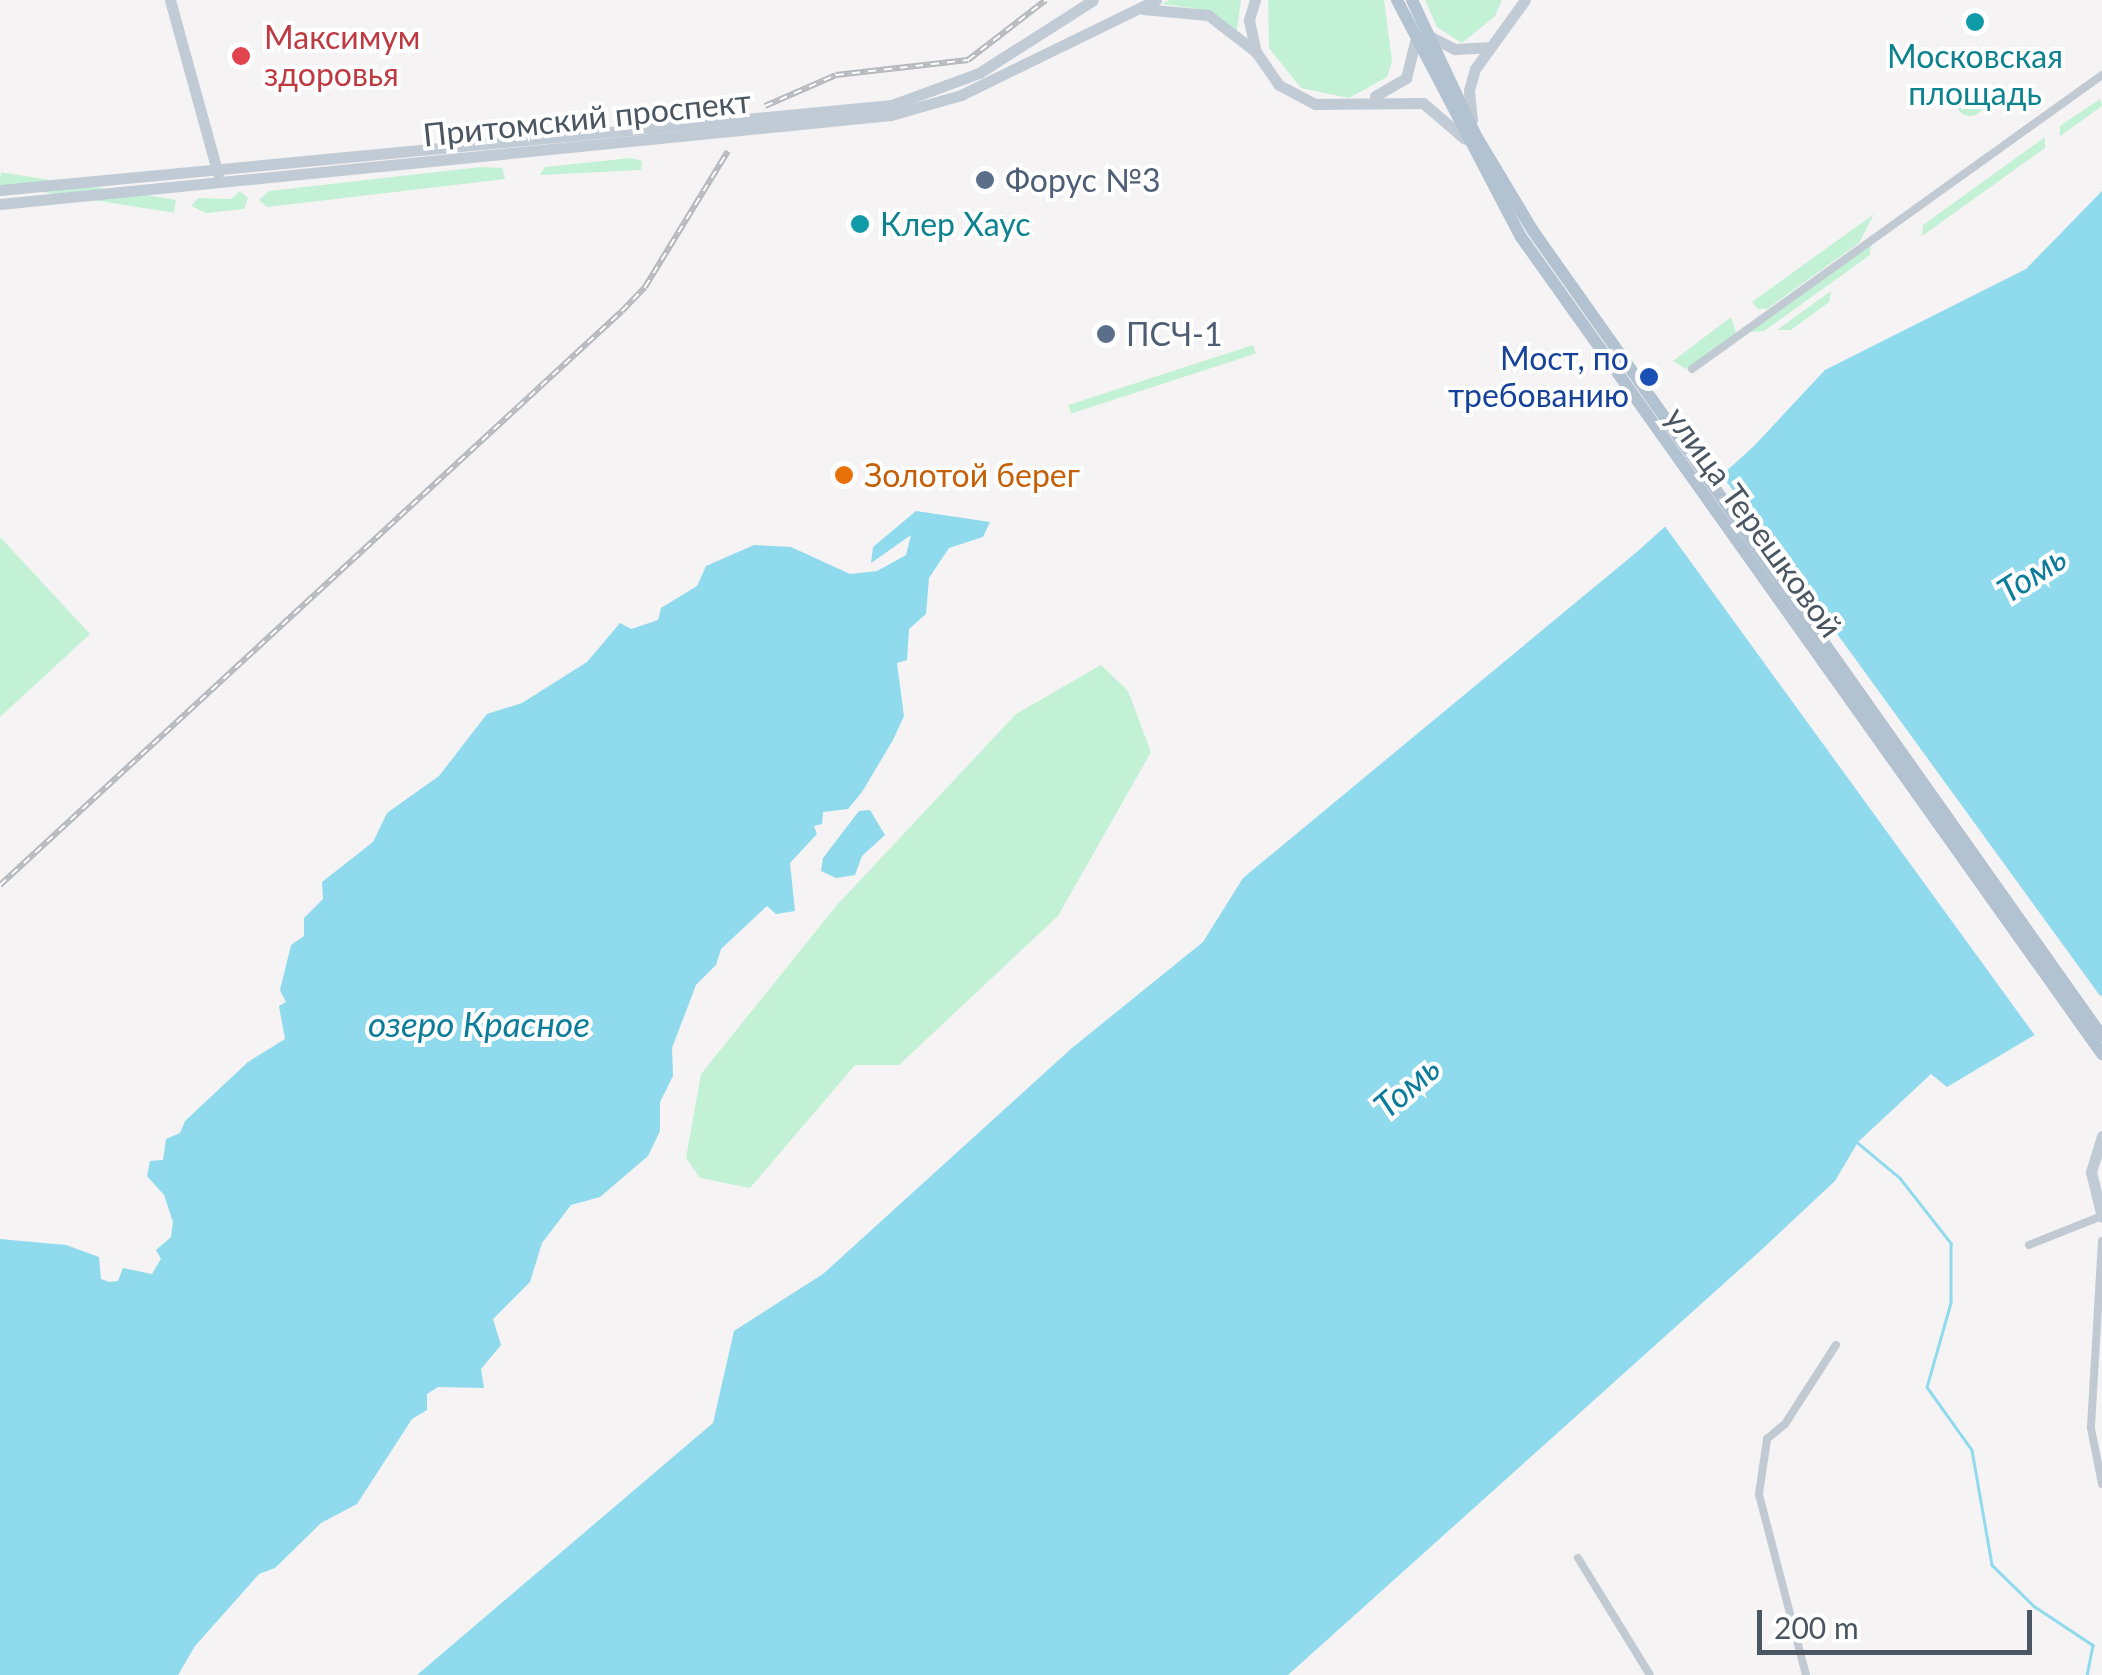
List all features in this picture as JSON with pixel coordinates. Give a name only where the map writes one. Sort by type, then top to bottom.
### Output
[{"type":"main road","points":[[170,0],[219,183]]},
{"type":"main road","name":"Притомский проспект","points":[[0,190],[892,105],[979,73],[1064,15],[1093,0]]},
{"type":"main road","name":"Притомский проспект","points":[[0,204],[892,114],[961,95],[1156,0]]},
{"type":"main road","points":[[1255,0],[1249,20],[1256,52]]},
{"type":"main road","name":"улица Терешковой","points":[[1397,0],[1415,41],[1470,137],[1660,426],[2102,1054]]},
{"type":"main road","name":"улица Терешковой","points":[[1412,0],[1470,137]]},
{"type":"main road","points":[[1470,137],[1469,90],[1488,47],[1525,0]]},
{"type":"main road","points":[[1126,12],[1197,12],[1256,52],[1279,85],[1298,98],[1352,104],[1423,103],[1470,137]]},
{"type":"main road","points":[[1064,15],[1057,31],[1071,40]]},
{"type":"main road","points":[[1430,36],[1456,49],[1488,47]]},
{"type":"main road","points":[[1352,104],[1406,78],[1415,41]]},
{"type":"main road","name":"улица Терешковой","points":[[1660,426],[2102,1036]]},
{"type":"main road","points":[[2102,1136],[2091,1172],[2102,1216]]},
{"type":"street","points":[[1692,369],[2102,75]]},
{"type":"street","points":[[2029,1245],[2102,1216]]},
{"type":"street","points":[[2102,1241],[2091,1428],[2102,1484]]},
{"type":"street","points":[[1806,1675],[1759,1494],[1767,1439],[1785,1424],[1836,1345]]},
{"type":"street","points":[[1578,1558],[1650,1675]]},
{"type":"green space","points":[[1169,0],[1241,0],[1237,30],[1199,9],[1162,4]]},
{"type":"green space","points":[[1268,0],[1384,0],[1392,62],[1387,77],[1349,98],[1301,88],[1269,48]]},
{"type":"green space","points":[[1425,0],[1502,0],[1495,16],[1462,43],[1437,27]]},
{"type":"green space","points":[[1970,88],[1980,92],[1984,102],[1980,112],[1970,116],[1960,112],[1956,102],[1960,92]]},
{"type":"green space","points":[[2100,99],[2102,106],[2060,136],[2060,126]]},
{"type":"green space","points":[[2045,137],[2045,148],[1922,236],[1923,225]]},
{"type":"green space","points":[[631,158],[642,161],[641,170],[540,175],[545,167]]},
{"type":"green space","points":[[481,167],[502,168],[505,179],[267,207],[259,200],[269,191]]},
{"type":"green space","points":[[1,172],[176,200],[174,213],[0,185]]},
{"type":"green space","points":[[240,191],[248,198],[244,209],[206,213],[191,206],[198,198],[231,199]]},
{"type":"green space","points":[[1874,214],[1859,243],[1767,309],[1758,309],[1752,302]]},
{"type":"green space","points":[[1871,245],[1870,255],[1764,331],[1749,332]]},
{"type":"green space","points":[[1831,291],[1829,302],[1791,330],[1777,330]]},
{"type":"green space","points":[[1731,317],[1736,333],[1686,369],[1673,361]]},
{"type":"green space","points":[[1253,345],[1256,354],[1071,414],[1068,405]]},
{"type":"green space","points":[[0,537],[90,634],[0,717]]},
{"type":"green space","points":[[1101,665],[1128,691],[1151,752],[1058,916],[899,1065],[855,1065],[750,1188],[700,1178],[686,1158],[701,1074],[837,905],[1016,714]]},
{"type":"water","name":"Томь","points":[[2102,191],[2102,995],[1947,1087],[1931,1074],[1858,1142],[1835,1181],[1288,1675],[417,1675],[713,1423],[734,1331],[823,1274],[1072,1048],[1203,942],[1243,878],[1638,551],[1754,446],[1825,370],[2026,269]]},
{"type":"water","name":"озеро Красное","points":[[916,511],[990,522],[983,537],[949,548],[929,578],[926,614],[909,629],[907,660],[897,663],[904,716],[893,740],[848,809],[823,812],[822,824],[814,826],[817,834],[790,863],[795,911],[776,914],[767,906],[721,949],[716,965],[696,985],[672,1048],[673,1076],[660,1102],[660,1131],[648,1156],[600,1197],[571,1205],[542,1243],[530,1282],[493,1319],[501,1345],[481,1369],[484,1388],[438,1387],[427,1394],[427,1410],[412,1419],[357,1504],[321,1523],[275,1568],[259,1574],[195,1646],[178,1675],[0,1675],[0,1239],[66,1245],[99,1257],[101,1279],[109,1282],[118,1281],[123,1268],[152,1274],[161,1259],[156,1250],[171,1237],[173,1222],[164,1195],[147,1176],[150,1161],[163,1160],[166,1139],[180,1133],[185,1121],[248,1062],[285,1039],[279,1006],[286,1002],[280,990],[291,945],[304,936],[304,918],[323,899],[322,882],[373,842],[387,813],[439,776],[487,714],[522,703],[587,662],[620,623],[631,629],[658,620],[661,608],[697,586],[706,566],[754,545],[791,547],[850,574],[877,571],[906,555],[911,535],[871,563],[873,547]]},
{"type":"water","points":[[870,810],[885,835],[862,856],[855,875],[836,878],[821,871],[823,858],[859,811]]},
{"type":"pier","points":[[1718,470],[2102,999],[2042,1045],[1657,515]]},
{"type":"waterway","points":[[1858,1143],[1900,1178],[1951,1243],[1951,1303],[1927,1387],[1972,1450],[1992,1565],[2034,1606],[2093,1645],[2087,1675]]},
{"type":"railway","points":[[765,106],[836,75],[968,60],[1046,0]]},
{"type":"railway","points":[[0,885],[622,311],[645,287],[728,151]]},
{"type":"place","name":"Московская площадь","points":[[1975,22]]},
{"type":"place","name":"Максимум здоровья","points":[[241,56]]},
{"type":"place","name":"Форус №3","points":[[985,180]]},
{"type":"place","name":"Клер Хаус","points":[[860,224]]},
{"type":"place","name":"ПСЧ-1","points":[[1106,334]]},
{"type":"place","name":"Мост, по требованию","points":[[1649,377]]},
{"type":"place","name":"Золотой берег","points":[[844,475]]}]
